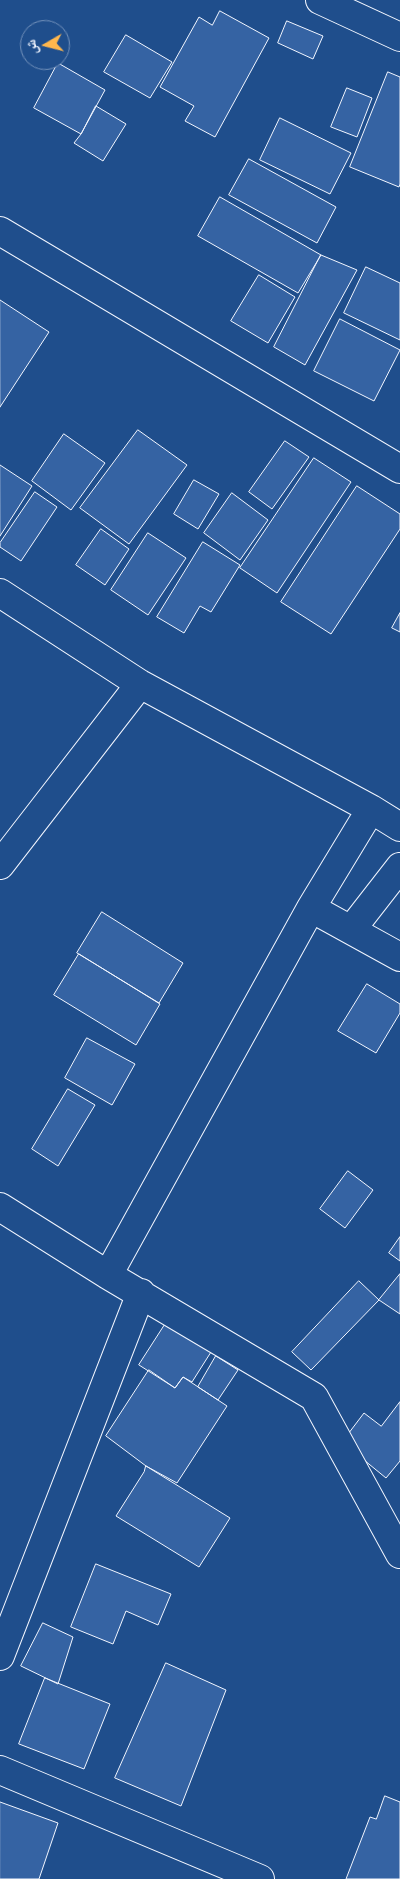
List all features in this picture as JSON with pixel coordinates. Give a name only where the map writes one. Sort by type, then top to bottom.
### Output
[{"type":"street","points":[[320,0],[400,37]]},
{"type":"street","points":[[0,230],[400,470]]},
{"type":"street","points":[[0,593],[140,684],[371,809],[400,827]]},
{"type":"street","points":[[0,865],[140,684]]},
{"type":"street","points":[[108,1274],[310,908],[371,809]]},
{"type":"street","points":[[351,930],[400,867]]},
{"type":"street","points":[[310,908],[400,957]]},
{"type":"street","points":[[0,1207],[314,1397],[400,1554]]},
{"type":"street","points":[[0,1656],[141,1293]]},
{"type":"street","points":[[0,1770],[260,1879]]},
{"type":"building","points":[[220,11],[269,38],[215,137],[185,121],[194,106],[160,87],[199,17],[212,25]]},
{"type":"building","points":[[287,21],[323,36],[313,59],[278,43]]},
{"type":"building","points":[[126,35],[172,62],[150,98],[104,72]]},
{"type":"building","points":[[54,70],[70,70],[105,90],[81,134],[34,108]]},
{"type":"building","points":[[388,72],[400,77],[399,187],[350,167]]},
{"type":"building","points":[[347,88],[372,98],[357,137],[331,127]]},
{"type":"building","points":[[96,106],[126,124],[103,161],[74,143]]},
{"type":"building","points":[[280,118],[351,153],[330,194],[260,160]]},
{"type":"building","points":[[249,159],[336,207],[317,243],[229,195]]},
{"type":"building","points":[[220,197],[321,255],[298,293],[198,236]]},
{"type":"building","points":[[321,255],[357,270],[305,365],[274,347]]},
{"type":"building","points":[[366,267],[400,283],[400,340],[344,313]]},
{"type":"building","points":[[259,275],[295,297],[268,343],[231,321]]},
{"type":"building","points":[[0,300],[49,332],[0,407]]},
{"type":"building","points":[[340,319],[400,350],[374,401],[314,371]]},
{"type":"building","points":[[138,430],[187,465],[129,544],[80,508]]},
{"type":"building","points":[[64,434],[105,463],[71,510],[32,481]]},
{"type":"building","points":[[285,441],[309,457],[272,509],[249,492]]},
{"type":"building","points":[[314,458],[351,482],[277,593],[240,568]]},
{"type":"building","points":[[0,465],[32,486],[0,536]]},
{"type":"building","points":[[194,480],[219,494],[198,529],[174,514]]},
{"type":"building","points":[[357,486],[400,514],[400,529],[331,634],[281,602]]},
{"type":"building","points":[[35,492],[57,507],[21,561],[0,547],[0,543]]},
{"type":"building","points":[[232,493],[268,520],[240,560],[204,533]]},
{"type":"building","points":[[101,529],[129,549],[105,585],[76,565]]},
{"type":"building","points":[[148,533],[186,558],[148,615],[111,590]]},
{"type":"building","points":[[203,542],[240,565],[211,612],[200,606],[184,633],[157,617]]},
{"type":"building","points":[[400,613],[400,632],[392,628]]},
{"type":"building","points":[[102,912],[183,963],[159,1003],[77,953]]},
{"type":"building","points":[[79,954],[160,1004],[136,1045],[54,995]]},
{"type":"building","points":[[367,984],[400,1004],[400,1013],[376,1053],[338,1031]]},
{"type":"building","points":[[87,1038],[135,1064],[112,1105],[65,1078]]},
{"type":"building","points":[[68,1089],[95,1105],[58,1166],[32,1149]]},
{"type":"building","points":[[348,1171],[373,1190],[345,1228],[320,1209]]},
{"type":"building","points":[[400,1237],[400,1261],[389,1253]]},
{"type":"building","points":[[400,1274],[400,1314],[379,1300]]},
{"type":"building","points":[[359,1281],[379,1300],[311,1370],[292,1352]]},
{"type":"building","points":[[166,1323],[211,1352],[192,1382],[183,1377],[175,1388],[139,1365]]},
{"type":"building","points":[[216,1356],[238,1370],[218,1400],[198,1387]]},
{"type":"building","points":[[149,1370],[175,1388],[183,1377],[227,1406],[177,1483],[146,1466],[106,1436]]},
{"type":"building","points":[[400,1402],[400,1461],[386,1478],[342,1442],[364,1413],[381,1426]]},
{"type":"building","points":[[146,1466],[230,1518],[199,1567],[116,1516]]},
{"type":"building","points":[[96,1564],[171,1594],[158,1625],[126,1611],[113,1644],[71,1627]]},
{"type":"building","points":[[43,1623],[73,1637],[58,1684],[21,1666]]},
{"type":"building","points":[[166,1663],[226,1690],[181,1806],[115,1778]]},
{"type":"building","points":[[45,1678],[110,1704],[84,1769],[19,1744]]},
{"type":"building","points":[[385,1796],[400,1802],[400,1879],[346,1879],[370,1817],[376,1819]]},
{"type":"building","points":[[0,1802],[58,1823],[39,1879],[0,1879]]}]
